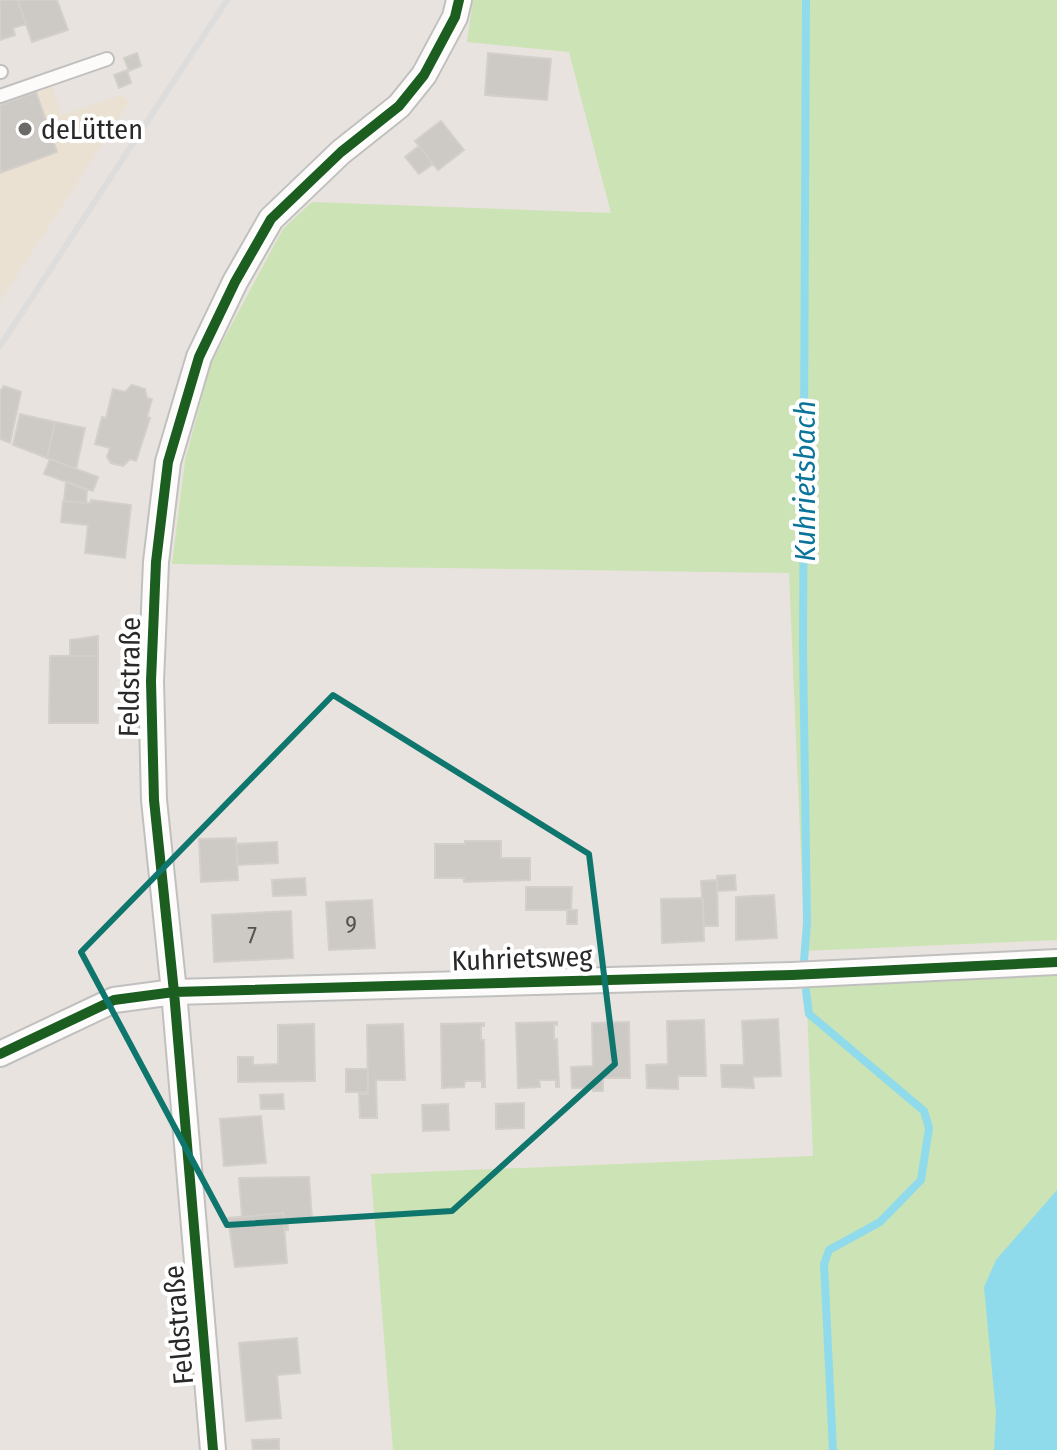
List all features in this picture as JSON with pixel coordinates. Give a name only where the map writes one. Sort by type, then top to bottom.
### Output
[{"type":"street","name":"Feldstraße","points":[[213,1450],[174,992],[154,800],[151,681],[156,562],[168,462],[199,357],[235,282],[271,219],[341,152],[399,106],[424,75],[455,17],[459,0]]},
{"type":"street","name":"Kuhrietsweg","points":[[0,1054],[114,1000],[174,992],[776,975],[1057,962]]},
{"type":"lane","points":[[0,96],[107,59]]},
{"type":"highlighted area","points":[[333,695],[589,854],[615,1064],[452,1211],[227,1225],[81,952]]},
{"type":"shaded area","points":[[52,83],[61,115],[122,95],[129,102],[0,302],[0,101]]},
{"type":"green space","points":[[473,0],[1057,0],[1057,940],[805,951],[789,573],[172,564],[185,461],[211,363],[283,229],[312,202],[611,213],[569,52],[467,42]]},
{"type":"green space","points":[[1057,970],[1057,1450],[393,1450],[371,1174],[813,1156],[806,982]]},
{"type":"water","points":[[1057,1190],[1057,1450],[994,1450],[996,1413],[984,1287],[996,1260]]},
{"type":"building","points":[[0,0],[18,0],[26,24],[13,28],[15,35],[0,40]]},
{"type":"building","points":[[18,0],[57,0],[68,30],[32,42]]},
{"type":"building","points":[[137,53],[141,66],[129,71],[124,58]]},
{"type":"building","points":[[488,53],[551,59],[547,100],[485,95]]},
{"type":"building","points":[[127,70],[131,83],[119,88],[114,75]]},
{"type":"building","name":"deLütten","points":[[36,92],[57,152],[0,173],[0,105]]},
{"type":"building","points":[[441,121],[464,150],[438,170],[415,141]]},
{"type":"building","points":[[419,146],[433,164],[419,174],[405,157]]},
{"type":"building","points":[[132,385],[145,389],[147,398],[152,399],[147,417],[150,418],[136,461],[130,459],[123,466],[111,463],[107,457],[110,448],[95,444],[113,389],[125,392]]},
{"type":"building","points":[[4,386],[21,392],[10,443],[0,439],[0,391]]},
{"type":"building","points":[[20,414],[55,422],[47,458],[13,445]]},
{"type":"building","points":[[55,422],[85,428],[76,469],[47,458]]},
{"type":"building","points":[[50,459],[98,477],[93,491],[44,474]]},
{"type":"building","points":[[66,482],[87,490],[86,503],[64,501]]},
{"type":"building","points":[[91,500],[131,505],[125,558],[85,553],[88,525],[61,522],[63,501],[91,503]]},
{"type":"building","points":[[98,636],[98,656],[70,656],[70,640]]},
{"type":"building","points":[[50,656],[98,656],[98,723],[49,723]]},
{"type":"building","points":[[236,838],[238,880],[201,882],[199,839]]},
{"type":"building","points":[[465,841],[501,841],[501,858],[530,858],[530,880],[464,882],[464,878],[435,878],[435,844],[465,844]]},
{"type":"building","points":[[277,842],[278,863],[238,865],[236,844]]},
{"type":"building","points":[[735,875],[736,890],[717,891],[717,876]]},
{"type":"building","points":[[305,878],[306,895],[273,896],[272,880]]},
{"type":"building","points":[[717,880],[718,926],[704,926],[701,881]]},
{"type":"building","points":[[526,887],[572,887],[571,910],[526,910]]},
{"type":"building","points":[[774,895],[777,938],[736,940],[736,897]]},
{"type":"building","points":[[703,898],[704,941],[662,943],[661,899]]},
{"type":"building","points":[[372,900],[375,948],[329,950],[326,902]]},
{"type":"building","points":[[567,910],[577,910],[577,924],[567,924]]},
{"type":"building","points":[[291,911],[293,958],[214,962],[212,915]]},
{"type":"building","points":[[778,1019],[781,1076],[753,1077],[754,1088],[722,1087],[721,1065],[744,1065],[742,1021]]},
{"type":"building","points":[[704,1020],[706,1076],[678,1076],[678,1089],[647,1088],[646,1065],[668,1064],[667,1021]]},
{"type":"building","points":[[557,1022],[554,1025],[554,1039],[557,1039],[559,1087],[556,1087],[556,1080],[539,1080],[540,1087],[518,1088],[516,1023]]},
{"type":"building","points":[[629,1022],[630,1078],[603,1078],[603,1091],[572,1088],[571,1067],[593,1066],[592,1023]]},
{"type":"building","points":[[484,1023],[481,1026],[481,1040],[484,1040],[485,1087],[482,1087],[482,1081],[465,1081],[464,1087],[442,1088],[441,1024]]},
{"type":"building","points":[[314,1024],[315,1081],[238,1082],[238,1057],[253,1057],[253,1065],[278,1064],[278,1025]]},
{"type":"building","points":[[403,1024],[405,1080],[376,1080],[377,1118],[360,1118],[359,1094],[368,1094],[367,1025]]},
{"type":"building","points":[[346,1069],[368,1069],[368,1092],[346,1092]]},
{"type":"building","points":[[283,1094],[284,1109],[261,1109],[260,1095]]},
{"type":"building","points":[[524,1103],[524,1128],[496,1129],[496,1104]]},
{"type":"building","points":[[448,1104],[449,1130],[423,1131],[422,1105]]},
{"type":"building","points":[[261,1116],[266,1163],[224,1166],[220,1119]]},
{"type":"building","points":[[309,1177],[312,1218],[287,1220],[288,1230],[285,1230],[283,1213],[242,1217],[239,1178]]},
{"type":"building","points":[[283,1213],[287,1263],[235,1267],[228,1218]]},
{"type":"building","points":[[297,1338],[300,1373],[277,1375],[281,1418],[246,1421],[239,1343]]},
{"type":"building","points":[[279,1439],[279,1450],[253,1450],[252,1440]]},
{"type":"waterway","name":"Kuhrietsbach","points":[[804,961],[807,923],[803,648],[806,0]]},
{"type":"waterway","name":"Kuhrietsbach","points":[[806,991],[809,1014],[924,1111],[929,1128],[921,1180],[880,1222],[829,1250],[824,1264],[833,1450]]},
{"type":"railway","points":[[0,346],[227,0]]},
{"type":"cycle path","points":[[213,1450],[174,992],[154,800],[151,681],[156,562],[168,462],[199,357],[235,282],[271,219],[341,152],[399,106],[424,75],[455,17],[459,0]]},
{"type":"cycle path","points":[[0,1054],[114,1000],[174,992],[792,975],[1057,962]]},
{"type":"place","name":"deLütten","points":[[25,129]]}]
